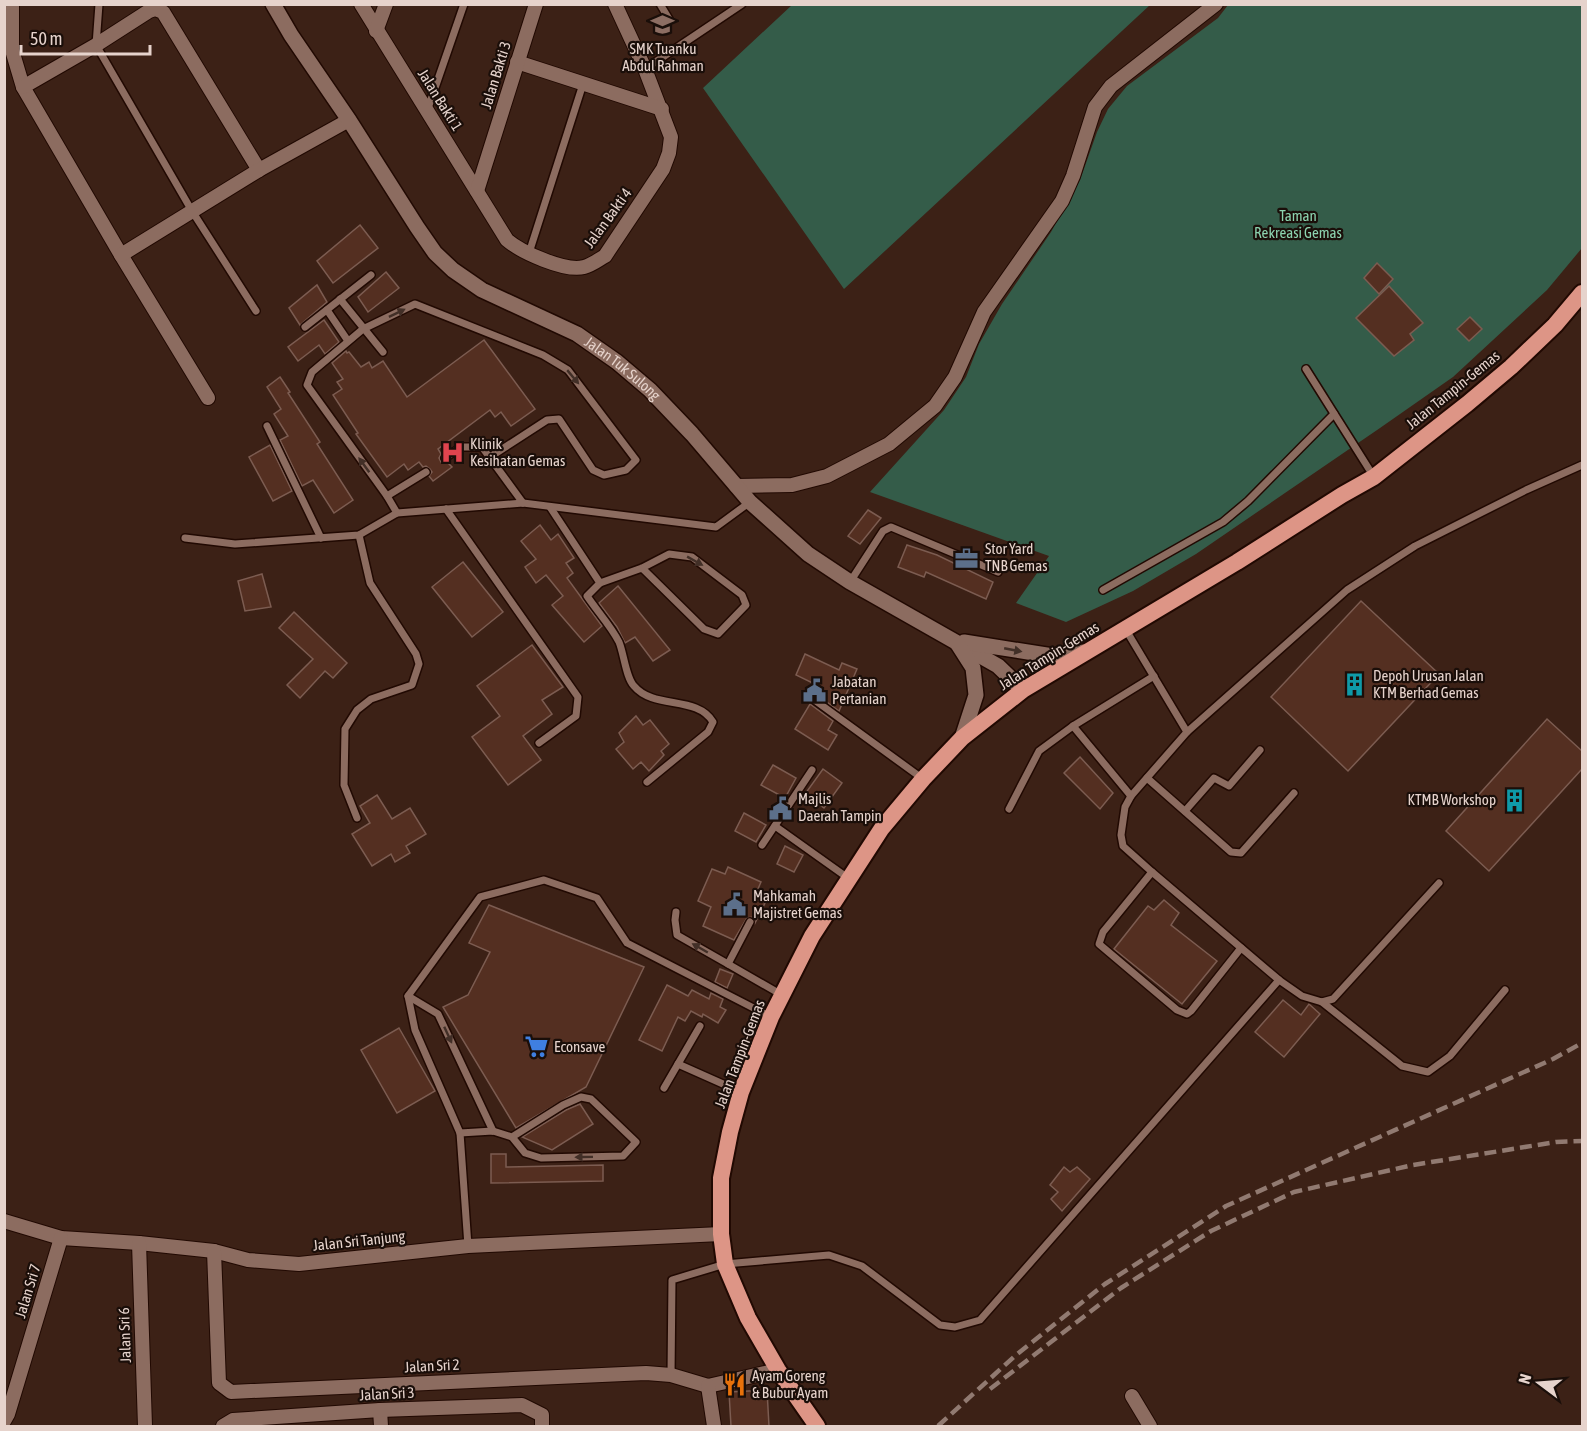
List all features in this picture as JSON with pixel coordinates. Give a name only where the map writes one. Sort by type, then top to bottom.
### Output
[{"type":"highway","name":"Jalan Tampin-Gemas","points":[[817,1426],[778,1370],[748,1318],[725,1264],[721,1234],[721,1178],[741,1092],[771,1017],[812,936],[882,828],[923,779],[962,738],[1023,690],[1126,630],[1374,477],[1485,389],[1555,325],[1582,293]]},
{"type":"highway","points":[[1555,325],[1563,319],[1582,317]]},
{"type":"street","points":[[12,4],[12,50],[23,87],[208,398]]},
{"type":"street","name":"Jalan Tuk Sulong","points":[[273,4],[417,228],[435,253],[453,270],[482,290],[577,334],[617,362],[650,390],[750,502],[807,554],[850,582],[956,640],[998,666],[1023,690]]},
{"type":"street","name":"Jalan Bakti 1","points":[[361,4],[491,214]]},
{"type":"street","points":[[376,31],[386,4]]},
{"type":"street","name":"Jalan Bakti 3","points":[[477,191],[536,4]]},
{"type":"street","name":"Jalan Bakti 4","points":[[491,214],[507,240],[529,255],[570,267],[582,268],[595,263],[605,255],[663,168],[669,153],[670,137],[662,109],[615,4]]},
{"type":"street","points":[[736,486],[792,485],[827,476],[889,444],[935,406],[955,377],[984,312],[1062,201],[1073,176],[1095,107],[1111,86],[1216,4]]},
{"type":"street","points":[[23,87],[149,11],[154,9],[163,12],[259,170]]},
{"type":"street","points":[[517,62],[662,109]]},
{"type":"street","points":[[121,255],[259,170],[349,120]]},
{"type":"street","points":[[956,640],[1053,656],[1089,651]]},
{"type":"street","points":[[956,640],[973,668],[976,695],[962,738]]},
{"type":"street","name":"Jalan Sri Tanjung","points":[[4,1221],[61,1238],[214,1251],[249,1260],[299,1264],[468,1246],[721,1234]]},
{"type":"street","name":"Jalan Sri 7","points":[[4,1421],[61,1238]]},
{"type":"street","name":"Jalan Sri 6","points":[[139,1243],[145,1426]]},
{"type":"street","name":"Jalan Sri 2","points":[[214,1251],[219,1383],[231,1392],[646,1373],[671,1375],[708,1386],[778,1370]]},
{"type":"street","points":[[708,1386],[714,1426]]},
{"type":"street","points":[[1132,1396],[1150,1426]]},
{"type":"street","name":"Jalan Sri 3","points":[[223,1426],[233,1420],[380,1410],[522,1405],[542,1415],[542,1426]]},
{"type":"street","points":[[380,1410],[381,1426]]},
{"type":"lane","points":[[99,4],[96,45],[192,211],[256,311]]},
{"type":"lane","points":[[428,111],[464,4]]},
{"type":"lane","points":[[660,4],[669,19]]},
{"type":"lane","points":[[646,73],[742,4]]},
{"type":"lane","points":[[529,255],[583,84]]},
{"type":"lane","points":[[305,327],[371,275]]},
{"type":"lane","points":[[340,299],[383,352]]},
{"type":"lane","points":[[397,513],[307,385],[312,372],[363,329],[415,304],[543,355],[568,370],[636,460],[626,470],[604,475],[593,470],[559,419],[547,420],[490,457]]},
{"type":"lane","points":[[327,310],[348,341]]},
{"type":"lane","points":[[1306,369],[1374,477]]},
{"type":"lane","points":[[1103,590],[1222,522],[1248,501],[1334,414]]},
{"type":"lane","points":[[267,426],[321,538]]},
{"type":"lane","points":[[445,458],[461,447],[482,447],[523,503]]},
{"type":"lane","points":[[1505,990],[1450,1056],[1428,1072],[1402,1066],[1322,1002],[1302,996],[1279,980],[1123,846],[1121,835],[1125,807],[1131,796],[1188,732],[1347,590],[1415,546],[1526,490],[1582,465]]},
{"type":"lane","points":[[387,496],[426,472]]},
{"type":"lane","points":[[185,538],[235,544],[359,535],[397,513],[523,503],[716,527],[750,502]]},
{"type":"lane","points":[[550,507],[600,583]]},
{"type":"lane","points":[[446,509],[578,697],[576,716],[539,743]]},
{"type":"lane","points":[[850,582],[883,531],[891,527],[998,572]]},
{"type":"lane","points":[[357,818],[344,785],[345,729],[357,710],[372,699],[412,685],[419,664],[416,654],[370,583],[359,535]]},
{"type":"lane","points":[[642,568],[704,629],[711,632],[718,634],[746,605],[742,595],[692,557],[669,554],[642,568],[600,583],[586,596],[618,642],[634,686],[650,696],[699,708],[708,714],[713,722],[708,732],[647,782]]},
{"type":"lane","points":[[1126,630],[1188,732]]},
{"type":"lane","points":[[1009,809],[1039,751],[1073,726],[1154,676]]},
{"type":"lane","points":[[809,696],[923,779]]},
{"type":"lane","points":[[1073,726],[1131,796]]},
{"type":"lane","points":[[1185,811],[1214,778],[1229,786],[1260,750]]},
{"type":"lane","points":[[762,845],[812,770]]},
{"type":"lane","points":[[1147,778],[1231,852],[1240,853],[1294,793]]},
{"type":"lane","points":[[775,825],[849,879]]},
{"type":"lane","points":[[1152,872],[1103,932],[1099,944],[1177,1010],[1186,1014],[1191,1011],[1241,948]]},
{"type":"lane","points":[[468,1246],[460,1133],[415,1030],[408,996],[480,897],[544,880],[597,898],[627,943],[771,1017]]},
{"type":"lane","points":[[1322,1002],[1334,999],[1439,883]]},
{"type":"lane","points":[[676,912],[677,935],[782,995]]},
{"type":"lane","points":[[728,964],[750,922]]},
{"type":"lane","points":[[671,1375],[672,1280],[725,1264],[829,1254],[862,1266],[940,1325],[955,1327],[980,1320],[1279,980]]},
{"type":"lane","points":[[408,996],[438,1014],[493,1131]]},
{"type":"lane","points":[[664,1088],[700,1026]]},
{"type":"lane","points":[[678,1064],[741,1092]]},
{"type":"lane","points":[[460,1133],[493,1131],[512,1137],[525,1153],[541,1158],[623,1156],[636,1142],[591,1099],[582,1097],[563,1105],[512,1137]]},
{"type":"green space","points":[[792,5],[1150,5],[844,289],[703,88]]},
{"type":"green space","name":"Taman Rekreasi Gemas","points":[[1228,5],[1582,5],[1582,248],[1547,290],[1453,377],[1196,554],[1133,591],[1066,622],[1016,603],[1049,556],[870,492],[944,410],[966,377],[979,344],[1002,304],[1051,232],[1080,180],[1108,109],[1127,86],[1218,18]]},
{"type":"building","points":[[360,225],[378,248],[333,283],[317,261]]},
{"type":"building","points":[[1377,263],[1393,279],[1379,294],[1364,278]]},
{"type":"building","points":[[386,272],[399,288],[368,312],[358,297]]},
{"type":"building","points":[[317,285],[327,302],[300,325],[289,308]]},
{"type":"building","points":[[1389,286],[1423,323],[1410,334],[1414,340],[1394,356],[1356,318]]},
{"type":"building","points":[[1470,317],[1482,329],[1469,341],[1457,329]]},
{"type":"building","points":[[324,320],[339,342],[325,354],[319,345],[298,361],[288,347]]},
{"type":"building","points":[[484,340],[535,409],[511,426],[501,412],[495,417],[490,410],[438,449],[441,462],[448,463],[452,467],[433,481],[429,476],[432,472],[430,469],[423,467],[419,462],[408,470],[404,464],[387,477],[356,434],[358,433],[333,395],[342,389],[337,382],[343,379],[332,363],[346,351],[361,367],[369,362],[372,368],[383,361],[407,397]]},
{"type":"building","points":[[280,377],[320,442],[317,444],[353,500],[334,513],[313,480],[302,486],[280,440],[288,436],[274,414],[281,409],[267,387]]},
{"type":"building","points":[[270,445],[292,491],[273,501],[249,457]]},
{"type":"building","points":[[868,510],[881,518],[860,544],[848,536]]},
{"type":"building","points":[[540,525],[551,540],[558,534],[574,558],[566,563],[573,573],[567,578],[602,626],[584,642],[552,605],[563,596],[546,575],[536,583],[525,567],[536,559],[521,541]]},
{"type":"building","points":[[907,545],[937,555],[993,582],[986,599],[926,572],[924,577],[898,567]]},
{"type":"building","points":[[463,562],[503,612],[472,637],[432,587]]},
{"type":"building","points":[[262,574],[271,607],[245,611],[238,581]]},
{"type":"building","points":[[618,586],[670,650],[653,661],[635,637],[625,643],[617,627],[599,603]]},
{"type":"building","name":"Depoh Urusan Jalan KTM Berhad Gemas","points":[[1361,601],[1439,674],[1348,771],[1271,697]]},
{"type":"building","points":[[294,612],[347,663],[333,678],[325,671],[300,698],[287,685],[313,659],[279,628]]},
{"type":"building","points":[[532,645],[563,687],[542,700],[552,714],[523,736],[541,760],[508,785],[472,737],[500,716],[477,686]]},
{"type":"building","points":[[805,654],[839,670],[842,663],[857,669],[839,711],[816,694],[821,687],[796,675]]},
{"type":"building","points":[[810,704],[833,721],[828,730],[837,735],[828,750],[795,729]]},
{"type":"building","points":[[636,716],[643,725],[650,720],[669,744],[661,751],[664,755],[649,771],[641,762],[633,769],[616,749],[624,742],[619,733]]},
{"type":"building","name":"KTMB Workshop","points":[[1547,719],[1582,751],[1582,769],[1489,871],[1446,831]]},
{"type":"building","points":[[1080,757],[1113,793],[1100,809],[1064,773]]},
{"type":"building","points":[[773,765],[796,778],[785,798],[761,785]]},
{"type":"building","points":[[823,769],[842,783],[824,808],[805,794]]},
{"type":"building","points":[[377,795],[392,819],[410,808],[426,834],[406,846],[410,853],[395,862],[391,854],[372,866],[352,834],[370,823],[360,806]]},
{"type":"building","points":[[744,813],[766,825],[756,842],[735,831]]},
{"type":"building","points":[[785,846],[803,855],[794,872],[777,864]]},
{"type":"building","name":"Mahkamah Majistret Gemas","points":[[728,867],[761,882],[754,898],[765,903],[755,923],[753,917],[747,918],[734,940],[703,926],[711,907],[698,901],[712,869],[725,874]]},
{"type":"building","points":[[1164,900],[1179,913],[1171,925],[1217,961],[1182,1004],[1114,949],[1148,906],[1154,910]]},
{"type":"building","name":"Econsave","points":[[489,905],[644,967],[586,1087],[516,1128],[443,1007],[468,995],[490,952],[469,943]]},
{"type":"building","points":[[720,969],[733,974],[727,988],[715,982]]},
{"type":"building","points":[[667,985],[688,996],[692,990],[709,999],[711,993],[723,999],[720,1007],[726,1010],[718,1023],[703,1014],[702,1017],[691,1011],[685,1021],[678,1017],[662,1051],[639,1040]]},
{"type":"building","points":[[1283,1000],[1301,1015],[1309,1004],[1320,1014],[1284,1057],[1255,1032]]},
{"type":"building","points":[[399,1028],[435,1091],[397,1113],[361,1050]]},
{"type":"building","points":[[580,1104],[593,1124],[552,1150],[522,1137],[566,1110]]},
{"type":"building","points":[[491,1154],[506,1154],[506,1167],[603,1165],[603,1181],[491,1183]]},
{"type":"building","points":[[1064,1167],[1070,1172],[1077,1167],[1090,1179],[1062,1211],[1051,1199],[1058,1192],[1050,1185]]},
{"type":"building","points":[[767,1390],[769,1426],[731,1426],[729,1392]]},
{"type":"railway","points":[[938,1426],[1016,1355],[1105,1284],[1226,1206],[1553,1059],[1582,1043]]},
{"type":"railway","points":[[990,1389],[1121,1288],[1211,1231],[1294,1192],[1413,1165],[1556,1142],[1582,1141]]},
{"type":"place","name":"SMK Tuanku Abdul Rahman","points":[[663,25]]},
{"type":"place","name":"Klinik Kesihatan Gemas","points":[[452,453]]},
{"type":"place","name":"Stor Yard TNB Gemas","points":[[967,558]]},
{"type":"place","name":"Depoh Urusan Jalan KTM Berhad Gemas","points":[[1355,685]]},
{"type":"place","name":"Jabatan Pertanian","points":[[814,691]]},
{"type":"place","name":"KTMB Workshop","points":[[1514,800]]},
{"type":"place","name":"Majlis Daerah Tampin","points":[[780,808]]},
{"type":"place","name":"Mahkamah Majistret Gemas","points":[[735,905]]},
{"type":"place","name":"Econsave","points":[[536,1047]]},
{"type":"place","name":"Ayam Goreng & Bubur Ayam","points":[[734,1385]]}]
